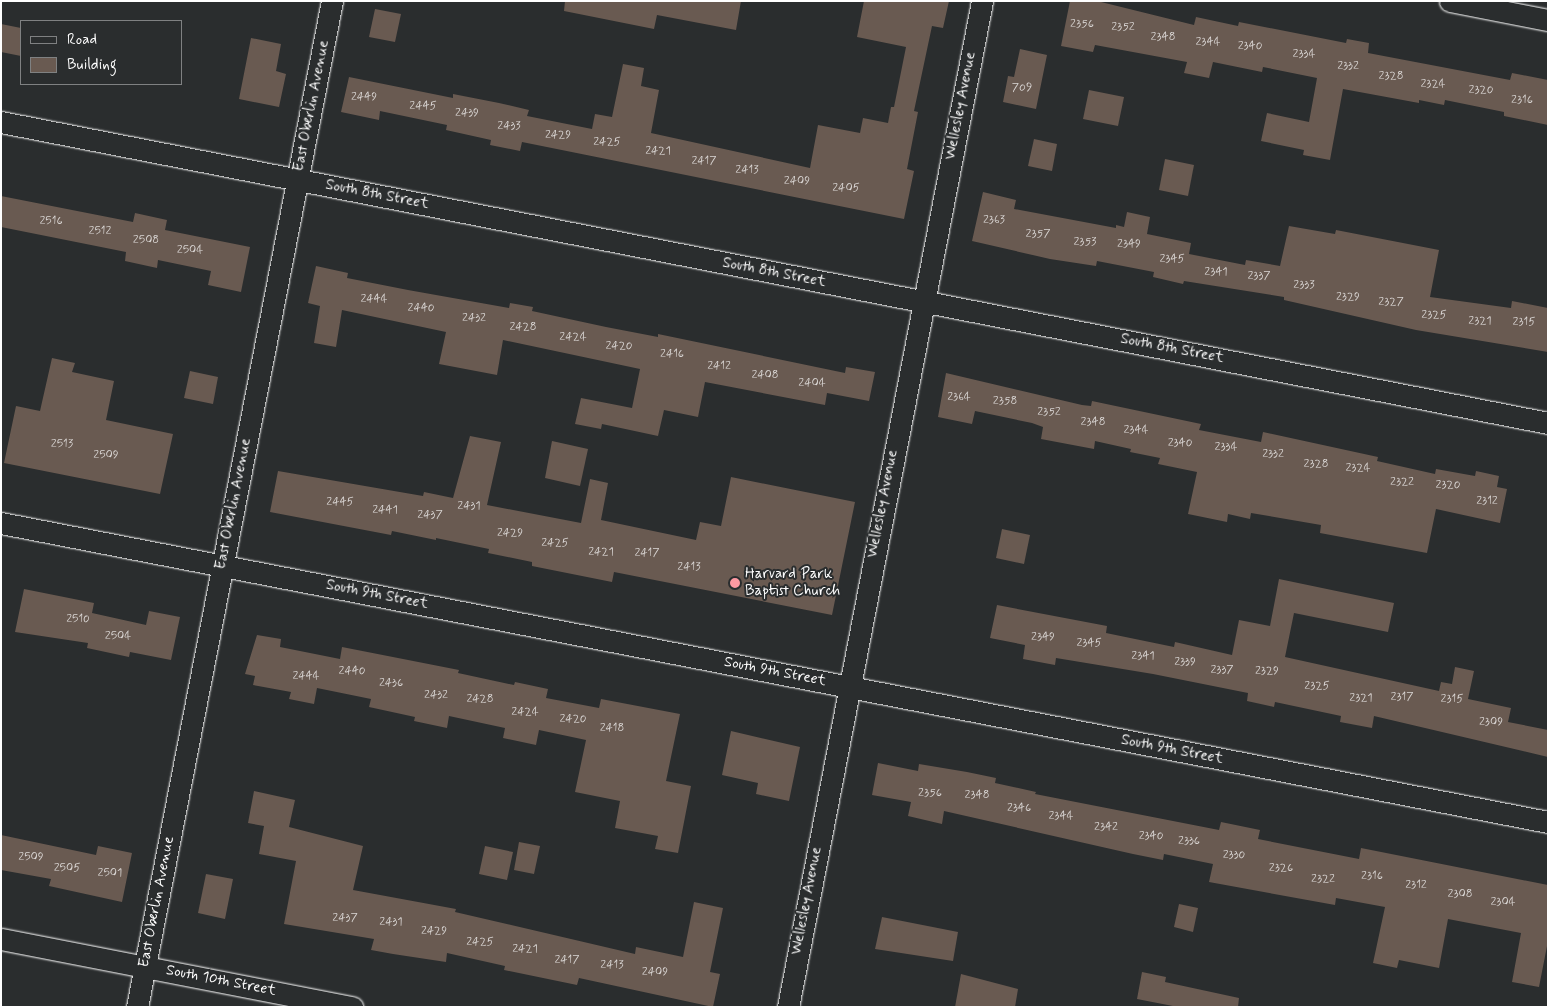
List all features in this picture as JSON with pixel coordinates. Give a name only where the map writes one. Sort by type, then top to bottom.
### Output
[{"type":"street","name":"East Oberlin Avenue","points":[[137,1007],[332,1]]},
{"type":"street","name":"Wellesley Avenue","points":[[788,1007],[848,687],[982,1]]},
{"type":"street","points":[[1450,1],[1548,20]]},
{"type":"street","name":"South 8th Street","points":[[1,122],[1548,423]]},
{"type":"street","name":"South 9th Street","points":[[1,523],[1548,822]]},
{"type":"street","name":"South 10th Street","points":[[1,939],[352,1007]]},
{"type":"building","points":[[565,1],[741,1],[736,30],[657,15],[654,29],[564,11]]},
{"type":"building","points":[[864,1],[949,1],[943,28],[932,26],[914,111],[918,112],[907,169],[914,171],[904,219],[522,142],[520,151],[490,145],[491,140],[446,130],[447,125],[380,111],[379,120],[341,112],[349,77],[453,98],[453,94],[499,103],[529,110],[527,116],[592,129],[595,114],[612,117],[623,64],[644,68],[641,86],[659,90],[651,133],[810,168],[818,125],[860,133],[863,118],[888,123],[891,107],[894,107],[906,47],[857,37]]},
{"type":"building","points":[[1070,1],[1097,1],[1194,25],[1196,17],[1238,26],[1239,22],[1346,43],[1347,39],[1369,43],[1368,53],[1510,80],[1512,73],[1548,80],[1548,125],[1504,116],[1504,112],[1445,100],[1444,105],[1419,100],[1419,103],[1343,89],[1330,160],[1303,155],[1304,150],[1261,141],[1267,113],[1309,122],[1317,78],[1263,67],[1262,72],[1213,62],[1209,78],[1184,73],[1187,62],[1095,45],[1093,52],[1061,46]]},
{"type":"building","points":[[375,9],[401,14],[395,42],[369,37]]},
{"type":"building","points":[[1,24],[20,28],[20,56],[1,52]]},
{"type":"building","points":[[251,38],[281,44],[276,71],[286,74],[279,107],[239,99]]},
{"type":"building","points":[[1020,49],[1047,55],[1036,109],[1003,102],[1008,76],[1014,77]]},
{"type":"building","points":[[1089,90],[1124,97],[1118,126],[1083,119]]},
{"type":"building","points":[[1034,139],[1057,144],[1052,171],[1028,166]]},
{"type":"building","points":[[1165,159],[1194,165],[1188,196],[1159,190]]},
{"type":"building","points":[[983,192],[1016,200],[1014,209],[1116,228],[1116,225],[1124,227],[1127,212],[1150,217],[1147,234],[1191,243],[1189,254],[1245,265],[1246,260],[1280,266],[1289,226],[1335,234],[1336,230],[1439,250],[1430,297],[1511,308],[1512,301],[1548,308],[1548,352],[1416,330],[1284,300],[1284,297],[1184,281],[1183,284],[1153,277],[1154,272],[1097,261],[1096,266],[1050,259],[972,241]]},
{"type":"building","points":[[1,196],[133,222],[135,213],[167,220],[165,230],[250,247],[241,292],[208,285],[211,271],[158,260],[157,268],[125,261],[126,252],[1,227]]},
{"type":"building","points":[[316,266],[348,273],[347,278],[509,308],[510,303],[533,307],[532,311],[606,327],[658,337],[658,334],[845,373],[846,367],[875,372],[869,401],[827,393],[825,405],[705,382],[698,417],[664,410],[658,436],[602,424],[601,429],[575,424],[581,398],[632,408],[640,369],[503,340],[497,375],[439,364],[446,332],[342,310],[336,347],[314,343],[320,306],[308,303]]},
{"type":"building","points":[[52,358],[75,363],[72,372],[114,381],[106,420],[173,434],[160,494],[4,463],[16,406],[40,411]]},
{"type":"building","points":[[190,371],[218,377],[213,404],[184,398]]},
{"type":"building","points":[[946,373],[1082,405],[1091,406],[1092,401],[1201,424],[1199,430],[1261,442],[1263,432],[1378,457],[1377,461],[1435,474],[1436,469],[1475,476],[1476,471],[1499,476],[1497,487],[1507,489],[1500,523],[1436,509],[1427,553],[1320,533],[1321,525],[1251,513],[1250,519],[1228,514],[1227,522],[1188,514],[1197,472],[1158,464],[1160,458],[1130,452],[1131,449],[1095,441],[1094,449],[1041,439],[1043,427],[1032,423],[975,411],[972,424],[938,417]]},
{"type":"building","points":[[470,436],[501,442],[487,505],[581,523],[590,479],[608,483],[601,520],[696,540],[700,522],[721,526],[731,477],[855,502],[832,615],[614,572],[612,582],[532,566],[532,562],[488,553],[489,549],[436,538],[436,540],[392,531],[391,535],[270,512],[278,471],[423,496],[424,492],[453,498]]},
{"type":"building","points":[[552,441],[588,449],[580,486],[545,478]]},
{"type":"building","points":[[1002,529],[1030,535],[1024,564],[996,558]]},
{"type":"building","points":[[1279,579],[1394,603],[1388,632],[1294,613],[1285,657],[1439,691],[1441,682],[1452,684],[1455,667],[1474,671],[1468,699],[1511,708],[1508,722],[1548,730],[1548,757],[1374,716],[1372,728],[1340,722],[1341,716],[1275,702],[1274,707],[1247,701],[1248,693],[1153,674],[1056,658],[1055,665],[1023,659],[1025,645],[990,638],[997,605],[1107,626],[1106,633],[1174,647],[1175,642],[1232,655],[1239,620],[1270,626]]},
{"type":"building","points":[[24,589],[94,603],[92,613],[146,625],[149,611],[180,617],[171,660],[130,652],[129,657],[87,648],[88,643],[15,632]]},
{"type":"building","points":[[257,635],[281,639],[280,647],[340,659],[342,647],[459,670],[458,673],[514,685],[515,682],[548,689],[546,698],[599,708],[601,699],[680,714],[666,781],[691,786],[678,853],[655,849],[658,836],[615,828],[620,801],[575,792],[586,740],[539,730],[536,745],[503,738],[505,728],[449,716],[447,728],[414,721],[415,717],[369,707],[371,699],[317,688],[314,704],[289,699],[291,692],[253,685],[255,676],[245,674]]},
{"type":"building","points":[[731,731],[800,747],[789,801],[756,794],[758,783],[722,775]]},
{"type":"building","points":[[878,763],[918,771],[919,764],[967,772],[996,778],[995,783],[1036,792],[1035,794],[1219,830],[1221,822],[1260,830],[1258,839],[1359,859],[1361,848],[1548,885],[1548,941],[1539,987],[1512,982],[1521,933],[1448,919],[1439,968],[1399,960],[1397,968],[1373,963],[1385,907],[1336,898],[1335,905],[1209,882],[1213,864],[1164,854],[1163,860],[944,811],[942,824],[908,816],[911,802],[872,795]]},
{"type":"building","points":[[254,791],[295,800],[289,827],[363,846],[353,890],[456,909],[455,912],[635,954],[636,947],[683,957],[694,902],[723,908],[710,972],[720,974],[713,1007],[579,978],[577,985],[504,970],[505,966],[447,953],[446,962],[371,950],[374,939],[284,924],[296,861],[259,854],[264,826],[248,823]]},
{"type":"building","points":[[1,835],[96,855],[98,846],[132,853],[122,902],[49,886],[51,879],[1,870]]},
{"type":"building","points":[[519,842],[540,846],[534,874],[514,870]]},
{"type":"building","points":[[485,846],[513,852],[507,880],[479,874]]},
{"type":"building","points":[[206,874],[233,879],[225,919],[198,913]]},
{"type":"building","points":[[1179,904],[1198,908],[1193,932],[1174,927]]},
{"type":"building","points":[[882,917],[958,932],[953,961],[875,949]]},
{"type":"building","points":[[1142,972],[1166,977],[1165,982],[1239,998],[1238,1007],[1178,1007],[1137,999]]},
{"type":"building","points":[[961,974],[1018,989],[1015,1007],[955,1007]]},
{"type":"place","name":"Harvard Park Baptist Church","points":[[735,583]]}]
